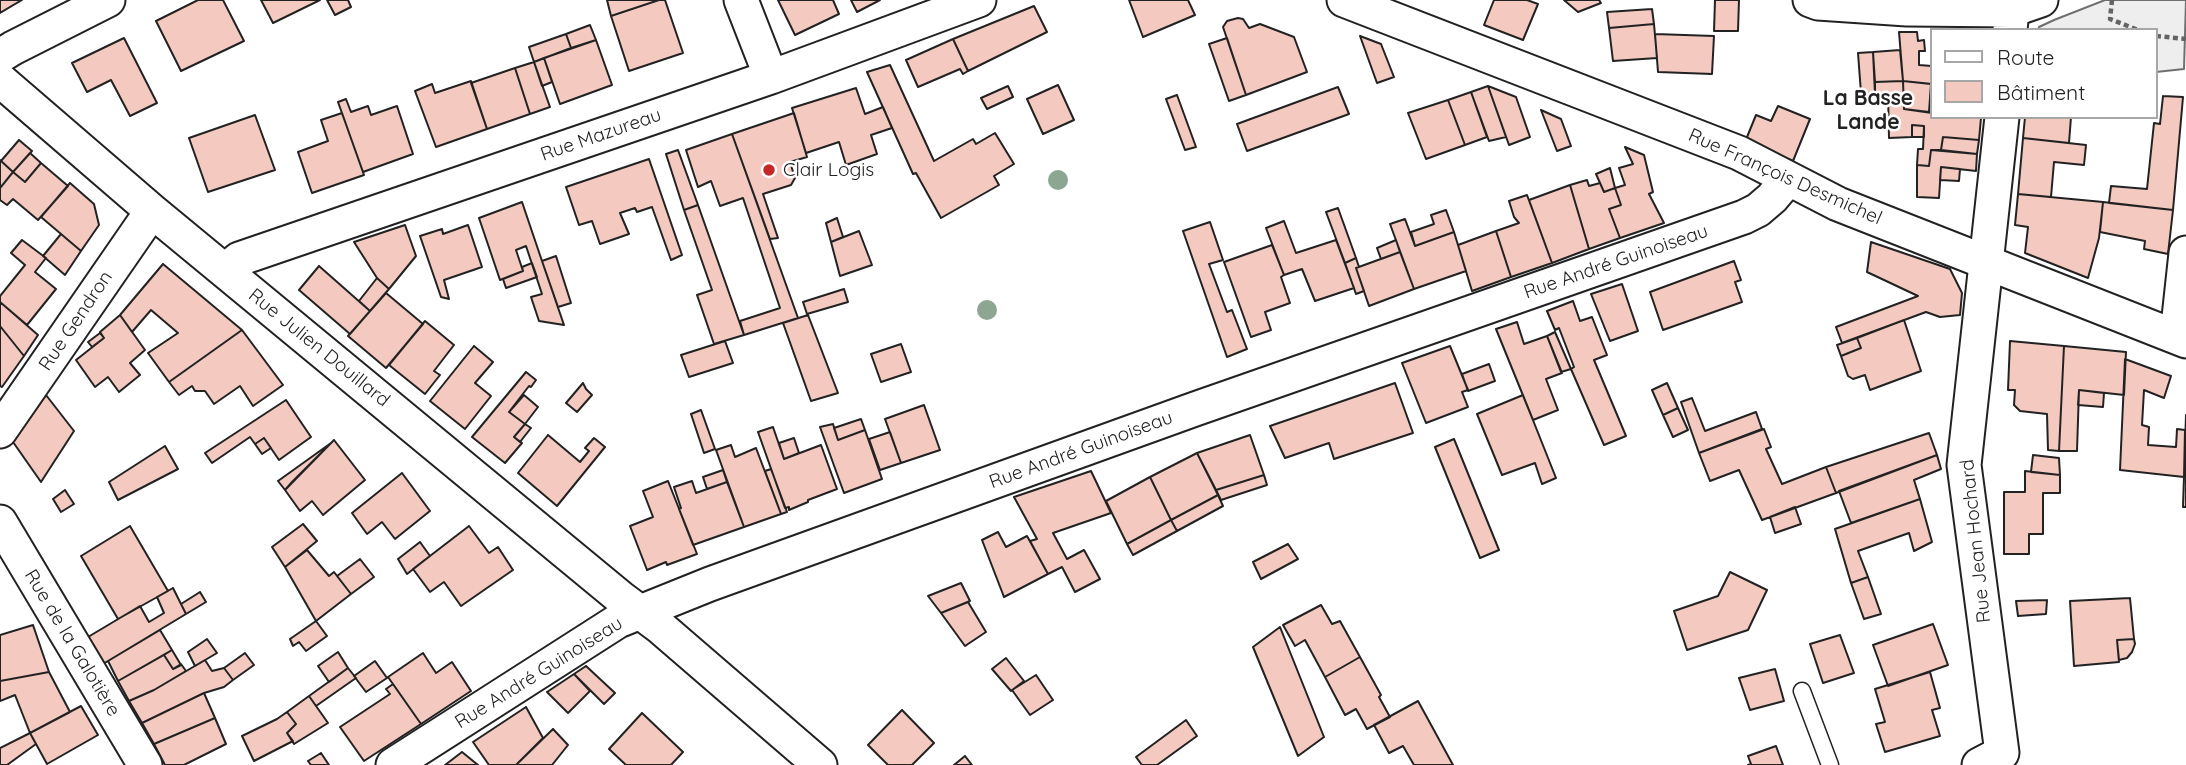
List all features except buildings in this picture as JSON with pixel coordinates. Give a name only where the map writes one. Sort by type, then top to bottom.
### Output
[{"type":"street","points":[[0,56],[108,0]]},
{"type":"street","points":[[741,0],[771,77]]},
{"type":"street","name":"Rue Mazureau","points":[[225,271],[239,259],[771,77],[979,0]]},
{"type":"street","name":"Rue François Desmichel","points":[[1344,0],[1739,153],[1838,204],[2181,339]]},
{"type":"street","points":[[1810,0],[1818,4],[1908,4],[2021,13]]},
{"type":"street","name":"Rue Julien Douillard","points":[[0,80],[152,211],[641,612],[820,765]]},
{"type":"street","points":[[1987,262],[2002,119]]},
{"type":"street","name":"Rue André Guinoiseau","points":[[393,765],[618,621],[710,584],[1195,409],[1744,217],[1772,198],[1788,178]]},
{"type":"street","name":"Rue Gendron","points":[[0,431],[152,211]]},
{"type":"street","points":[[2181,339],[2186,253]]},
{"type":"street","name":"Rue Jean Hochard","points":[[1979,765],[2002,753],[1964,465],[1987,262]]},
{"type":"street","name":"Rue de la Galotière","points":[[0,522],[145,765]]},
{"type":"lane","points":[[1802,691],[1830,765]]},
{"type":"path","points":[[2112,0],[2110,19],[2133,28]]},
{"type":"path","points":[[2158,37],[2186,39]]},
{"type":"shaded area","points":[[2105,0],[2186,0],[2184,69],[2158,72],[2158,28],[2039,28]]},
{"type":"place","name":"Clair Logis","points":[[769,170]]},
{"type":"district","name":"La Basse Lande","points":[[1868,111]]}]
